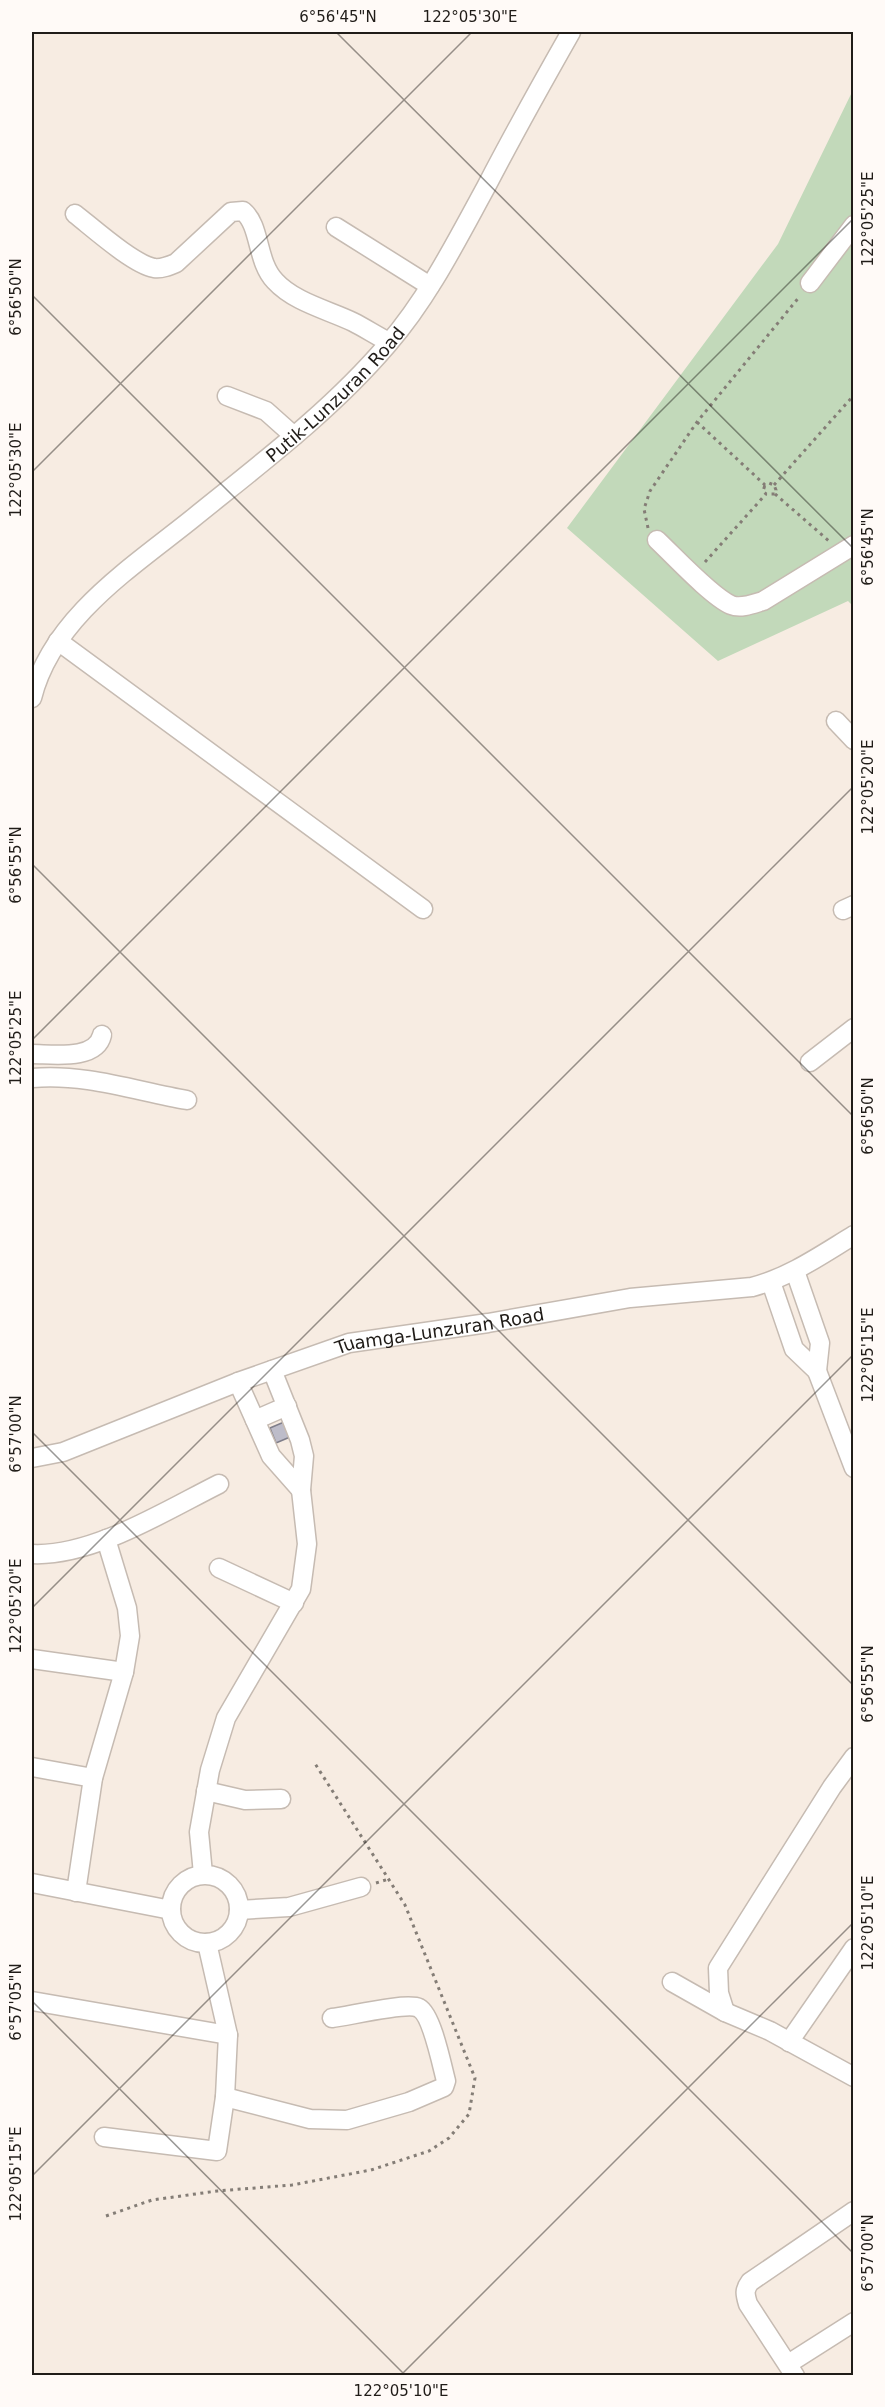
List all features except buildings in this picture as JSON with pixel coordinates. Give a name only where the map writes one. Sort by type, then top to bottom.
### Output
[{"type":"street","name":"Putik-Lunzuran Road","points":[[32,698],[51,651],[78,615],[131,568],[294,436],[364,370],[389,342],[429,286],[571,32]]},
{"type":"street","points":[[75,214],[140,262],[160,267],[176,263],[231,212],[243,211],[252,222],[264,266],[276,282],[312,304],[389,342]]},
{"type":"street","points":[[810,283],[854,225]]},
{"type":"street","points":[[336,227],[429,286]]},
{"type":"street","points":[[226,396],[266,411],[294,436]]},
{"type":"street","points":[[657,540],[719,597],[732,606],[748,606],[763,601],[850,549]]},
{"type":"street","points":[[58,642],[423,909]]},
{"type":"street","points":[[836,721],[854,740]]},
{"type":"street","points":[[810,1062],[854,1028]]},
{"type":"street","points":[[32,1054],[92,1050],[98,1045],[102,1035]]},
{"type":"street","points":[[32,1078],[85,1081],[187,1100]]},
{"type":"street","name":"Tuamga-Lunzuran Road","points":[[32,1458],[63,1452],[238,1382],[349,1343],[488,1323],[630,1298],[752,1287],[771,1282],[795,1271],[854,1235]]},
{"type":"street","points":[[795,1271],[820,1343],[817,1371]]},
{"type":"street","points":[[771,1282],[794,1349],[817,1371],[849,1443],[854,1468]]},
{"type":"street","points":[[203,1874],[199,1832],[210,1770],[226,1718],[301,1588],[307,1544],[301,1490],[304,1456],[300,1440],[272,1370]]},
{"type":"street","points":[[238,1382],[275,1462],[301,1490]]},
{"type":"street","points":[[255,1420],[286,1406]]},
{"type":"street","points":[[32,1554],[54,1555],[106,1539],[219,1484]]},
{"type":"street","points":[[76,1892],[93,1778],[124,1672],[130,1636],[128,1608],[106,1539]]},
{"type":"street","points":[[219,1569],[294,1603]]},
{"type":"street","points":[[32,1659],[124,1672]]},
{"type":"street","points":[[725,2012],[719,1993],[718,1968],[832,1787],[854,1758]]},
{"type":"street","points":[[32,1767],[93,1778]]},
{"type":"street","points":[[206,1791],[245,1800],[281,1799]]},
{"type":"street","points":[[203,1874],[224,1880],[233,1888],[239,1910],[233,1929],[226,1936],[207,1943],[196,1942],[186,1937],[173,1920],[171,1910],[172,1899],[183,1882],[203,1874]]},
{"type":"street","points":[[32,1883],[171,1910]]},
{"type":"street","points":[[239,1910],[289,1907],[361,1887]]},
{"type":"street","points":[[104,2137],[217,2151],[225,2097],[228,2035],[207,1943]]},
{"type":"street","points":[[789,2042],[854,1948]]},
{"type":"street","points":[[672,1982],[725,2012],[770,2031],[854,2077]]},
{"type":"street","points":[[32,2001],[228,2035]]},
{"type":"street","points":[[225,2097],[310,2119],[347,2120],[409,2102],[444,2086],[446,2081],[427,2016],[419,2008],[404,2006],[332,2018]]},
{"type":"street","points":[[854,2211],[750,2282],[745,2293],[748,2304],[791,2370],[854,2322]]},
{"type":"path","points":[[657,540],[646,524],[644,509],[650,491],[697,422],[810,283]]},
{"type":"path","points":[[774,485],[854,395]]},
{"type":"path","points":[[697,422],[765,485]]},
{"type":"path","points":[[765,485],[769,483],[774,485]]},
{"type":"path","points":[[765,485],[766,494]]},
{"type":"path","points":[[774,485],[775,494]]},
{"type":"path","points":[[693,574],[766,494],[775,494],[850,549]]},
{"type":"path","points":[[106,2216],[152,2200],[217,2191],[292,2185],[371,2170],[429,2151],[449,2138],[469,2114],[475,2078],[405,1905],[314,1762]]},
{"type":"green space","points":[[853,90],[853,606],[848,601],[718,661],[567,528],[778,244]]}]
